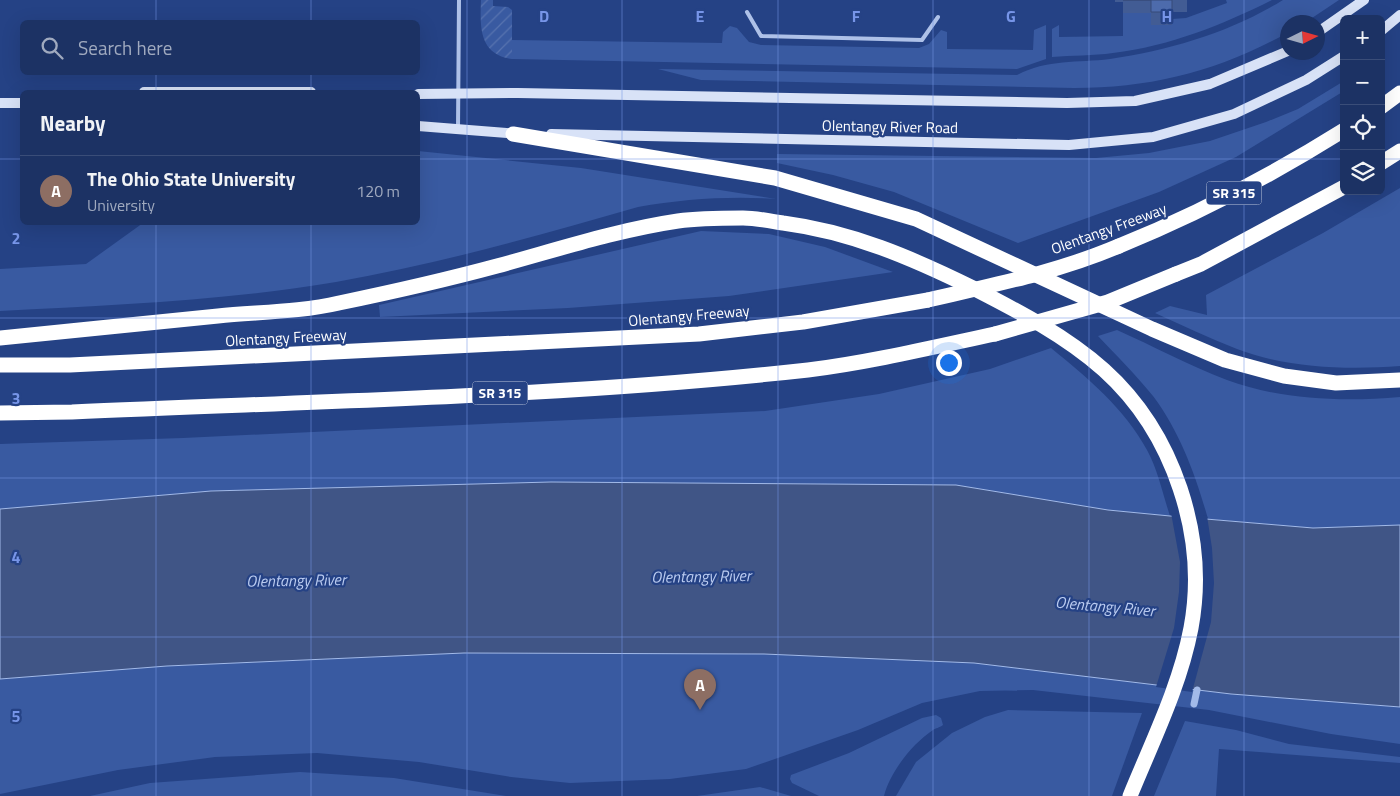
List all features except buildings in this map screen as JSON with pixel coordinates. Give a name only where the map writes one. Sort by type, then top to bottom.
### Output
[{"type":"highway","points":[[1384,105],[1400,93]]},
{"type":"highway","name":"Olentangy Freeway","points":[[0,365],[70,365],[699,334],[803,322],[928,300],[1008,282],[1093,257],[1181,221],[1288,165],[1340,132]]},
{"type":"highway","points":[[513,134],[775,178],[916,218],[1152,329],[1225,360],[1284,376],[1336,383],[1400,380]]},
{"type":"highway","points":[[1385,160],[1400,151]]},
{"type":"highway","name":"SR 315","points":[[0,413],[81,412],[605,387],[810,370],[996,334],[1108,302],[1201,264],[1340,189]]},
{"type":"highway","points":[[0,338],[333,305],[476,271],[597,238],[679,221],[747,218],[807,226],[867,241],[915,260],[998,301],[1080,351],[1106,371],[1129,397],[1163,448],[1176,476],[1186,507],[1194,554],[1195,596],[1191,628],[1182,662],[1130,796]]},
{"type":"main road","points":[[1325,27],[1364,0]]},
{"type":"main road","points":[[1385,28],[1400,15]]},
{"type":"main road","name":"Olentangy River Road","points":[[420,94],[518,93],[1067,103],[1134,101],[1210,84],[1280,54]]},
{"type":"main road","name":"Olentangy River Road","points":[[420,126],[513,134],[1069,145],[1153,137],[1234,114],[1306,80],[1340,59]]},
{"type":"main road","points":[[0,103],[20,103]]},
{"type":"lane","points":[[458,129],[459,0]]},
{"type":"lane","points":[[747,12],[761,36],[922,40],[938,17]]},
{"type":"shaded area","points":[[481,0],[493,0],[493,6],[508,7],[512,10],[512,59],[493,52],[487,46],[482,30]]},
{"type":"shaded area","points":[[1226,0],[1272,0],[1215,26],[1175,40],[1134,50],[1105,54],[1052,57],[1052,29],[1059,25],[1059,37],[1123,36],[1123,13],[1151,13],[1152,25],[1172,19],[1186,18],[1227,3]]},
{"type":"shaded area","points":[[1283,0],[1339,0],[1316,15],[1280,15],[1280,37],[1236,58],[1184,75],[1131,85],[1074,88],[701,80],[658,69],[1017,75],[1040,66],[1063,62],[1110,59],[1178,45],[1221,30]]},
{"type":"shaded area","points":[[1046,25],[1046,59],[1017,69],[512,59],[512,40],[722,43],[723,32],[730,26],[737,28],[749,42],[761,45],[919,48],[929,44],[941,30],[947,32],[947,49],[1033,50],[1034,30]]},
{"type":"shaded area","points":[[1340,83],[1340,93],[1236,157],[1159,192],[1018,243],[894,192],[833,175],[777,163],[777,154],[1096,158],[1149,153],[1210,141],[1298,109]]},
{"type":"shaded area","points":[[420,151],[581,168],[776,199],[707,199],[638,207],[450,258],[336,282],[210,298],[0,311],[0,269],[86,264],[140,225],[420,225]]},
{"type":"shaded area","points":[[1400,188],[1400,366],[1359,368],[1317,366],[1276,360],[1237,349],[1155,313],[1170,306],[1207,315],[1206,295],[1323,233]]},
{"type":"shaded area","points":[[701,231],[769,234],[825,247],[893,272],[729,296],[568,308],[380,317],[379,305]]},
{"type":"shaded area","points":[[1117,330],[1227,380],[1269,392],[1334,399],[1400,397],[1400,525],[1313,528],[1208,519],[1186,455],[1163,410],[1140,380],[1098,336]]},
{"type":"shaded area","points":[[1051,348],[1104,394],[1138,435],[1154,466],[1170,516],[1108,510],[956,485],[551,482],[211,491],[0,509],[0,444],[183,438],[765,411],[879,394],[990,369]]},
{"type":"shaded area","points":[[464,653],[764,654],[974,663],[1231,694],[1400,707],[1400,744],[1331,734],[1209,710],[1033,690],[980,691],[922,703],[858,730],[746,769],[670,779],[570,783],[511,777],[419,762],[317,753],[215,757],[118,770],[0,794],[0,679],[167,666]]},
{"type":"shaded area","points":[[1008,710],[1142,713],[1112,796],[896,796],[916,762],[952,733],[985,717]]},
{"type":"shaded area","points":[[936,715],[941,718],[943,725],[925,736],[903,759],[891,778],[884,796],[819,796],[792,783],[790,779],[791,775],[849,753],[922,718]]},
{"type":"shaded area","points":[[1185,721],[1236,730],[1289,744],[1400,757],[1400,763],[1219,749],[1216,796],[1154,796]]},
{"type":"shaded area","points":[[300,772],[394,778],[506,796],[90,796],[150,783]]},
{"type":"shaded area","points":[[760,787],[791,796],[697,796]]},
{"type":"water","name":"Olentangy River","points":[[551,482],[956,485],[1108,510],[1170,516],[1313,528],[1400,525],[1400,707],[1231,694],[974,663],[764,654],[464,653],[167,666],[0,679],[0,509],[211,491]]},
{"type":"pier","points":[[1171,513],[1207,516],[1212,548],[1214,583],[1211,622],[1192,692],[1156,687],[1174,628],[1179,592],[1180,562]]},
{"type":"waterway","points":[[1194,704],[1197,690]]},
{"type":"place","name":"The Ohio State University","points":[[700,710]]}]
